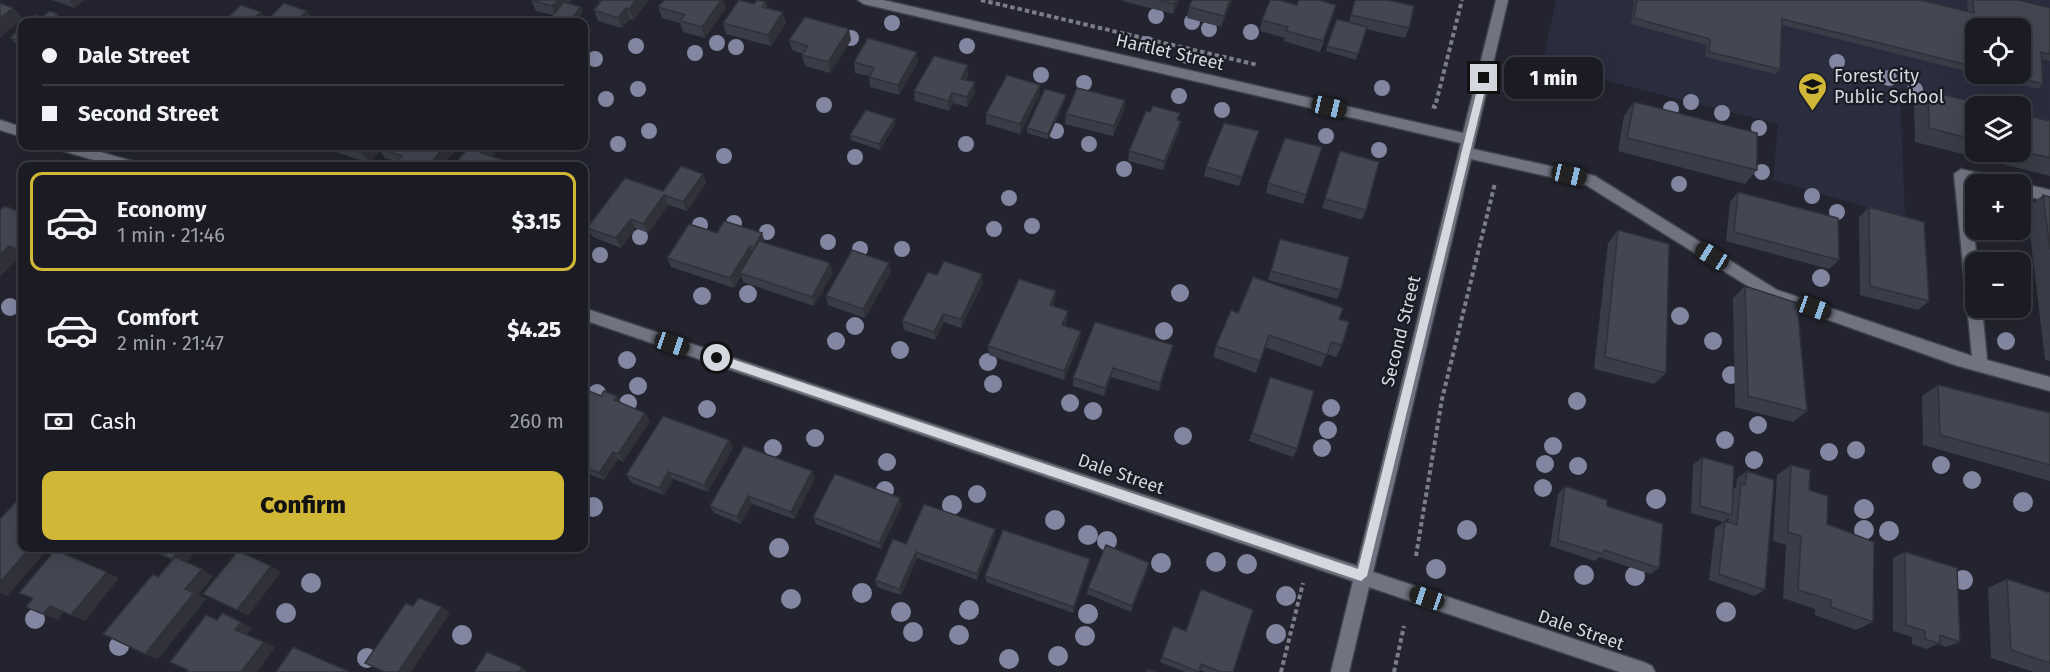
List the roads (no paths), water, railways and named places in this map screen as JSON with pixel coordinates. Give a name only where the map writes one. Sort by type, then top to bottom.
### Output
[{"type":"street","name":"Hartlet Street","points":[[864,0],[1467,146],[1590,180],[1772,294],[1980,365],[2050,384]]},
{"type":"street","name":"Second Street","points":[[1340,672],[1361,576],[1502,0]]},
{"type":"street","points":[[0,125],[18,131]]},
{"type":"street","points":[[78,150],[117,162]]},
{"type":"street","points":[[1965,175],[1962,174],[1965,206]]},
{"type":"street","points":[[2031,191],[2050,196]]},
{"type":"street","points":[[1968,240],[1980,365]]},
{"type":"street","name":"Dale Street","points":[[588,315],[1646,672]]},
{"type":"place","name":"Forest City Public School","points":[[1813,112]]}]
